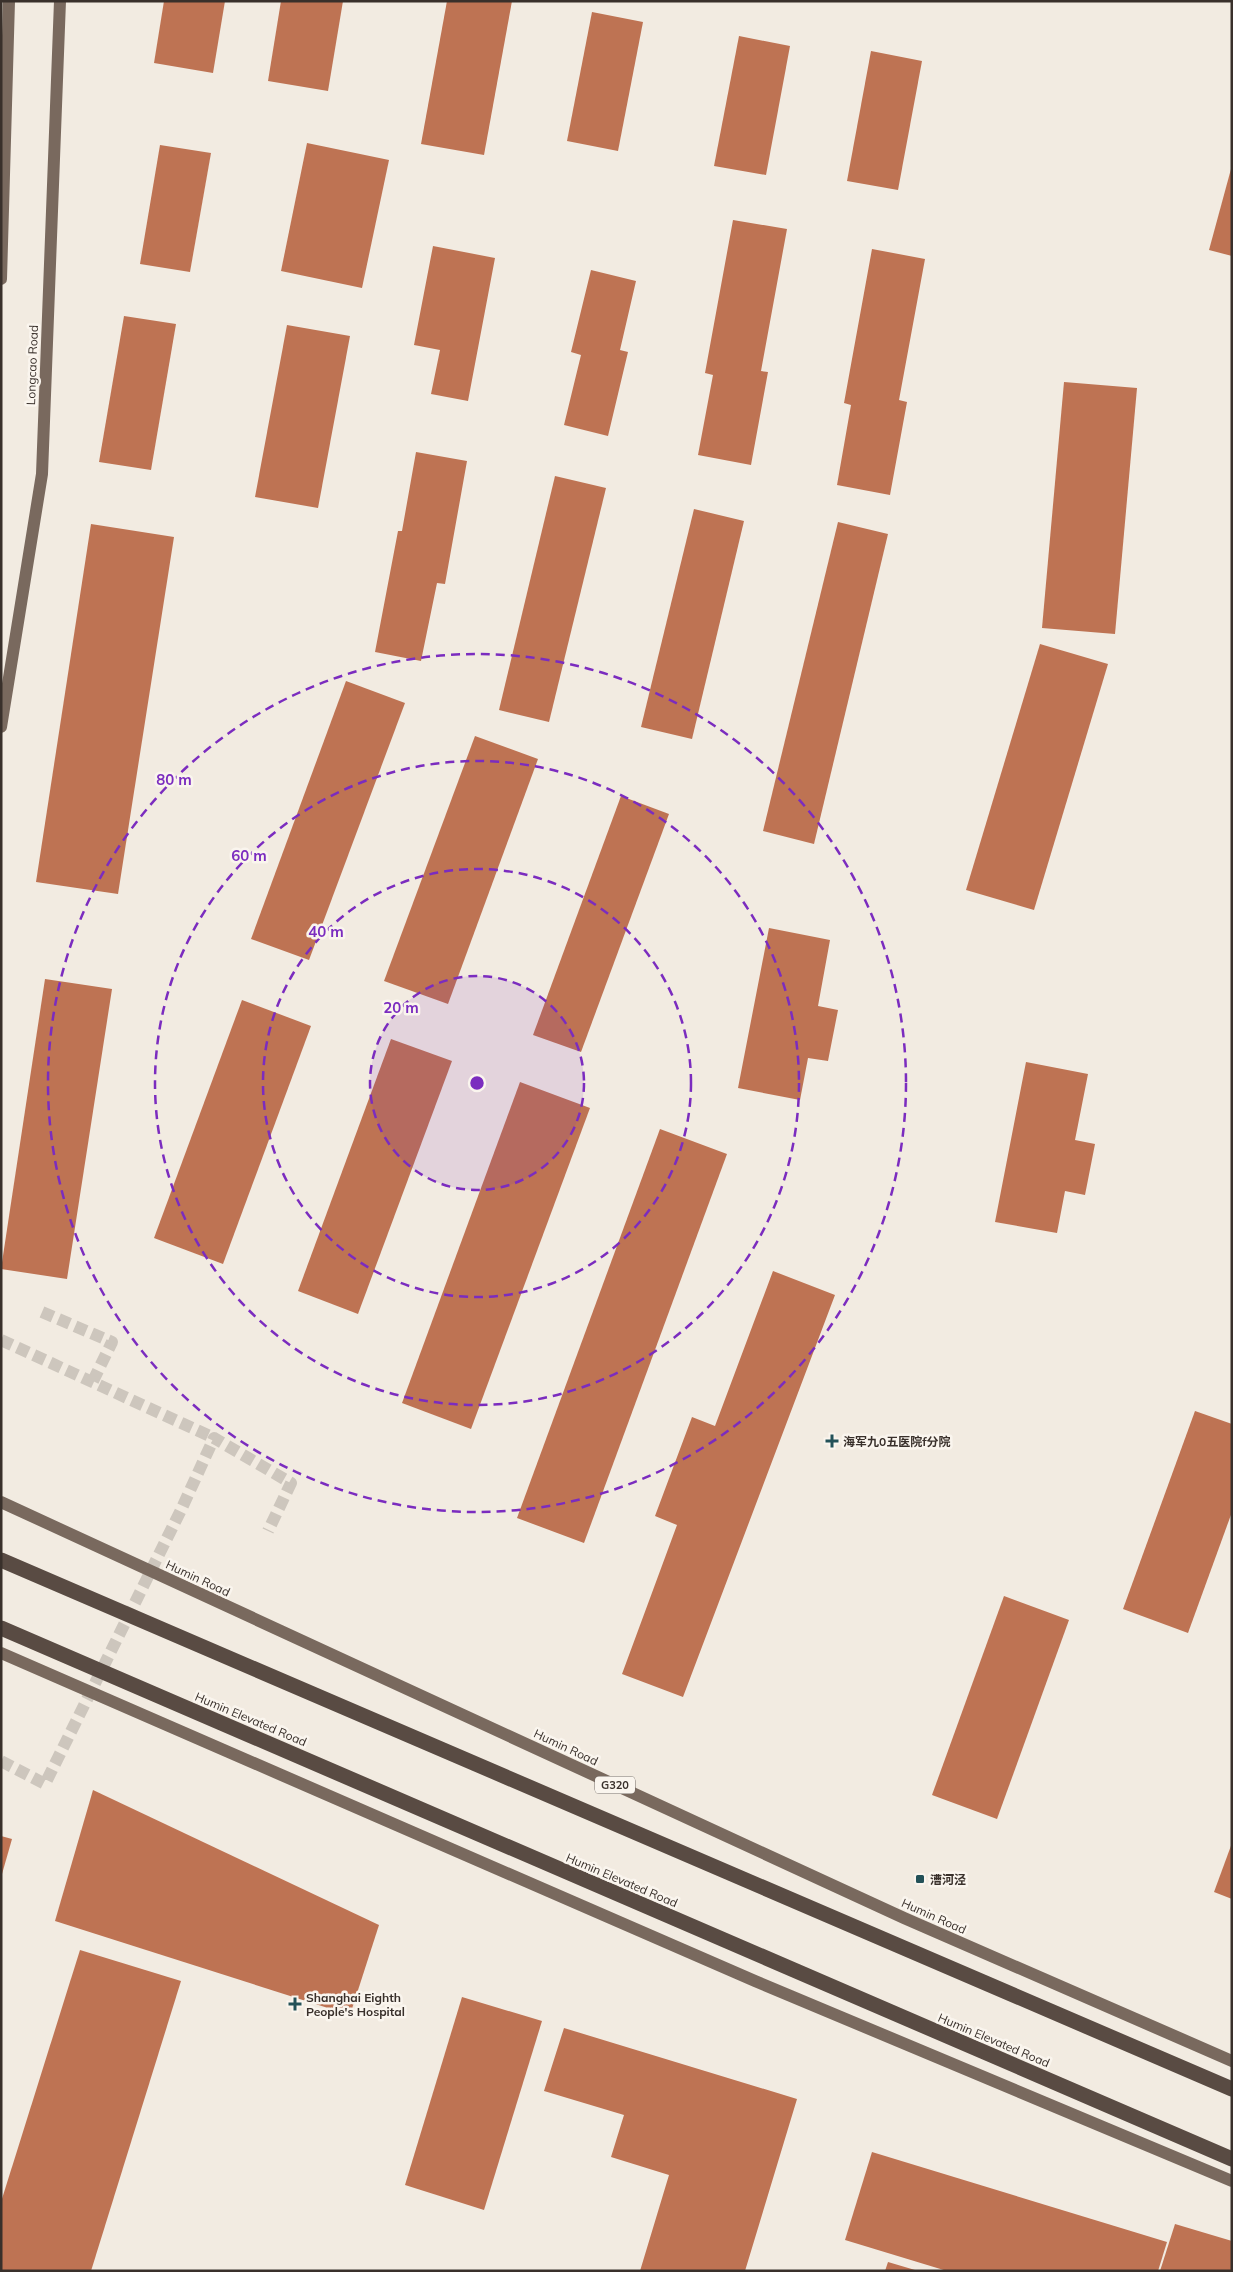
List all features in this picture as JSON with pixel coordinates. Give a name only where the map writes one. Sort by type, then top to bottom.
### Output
[{"type":"highway","points":[[1,1560],[1232,2089]]},
{"type":"highway","name":"Humin Elevated Road","points":[[1,1628],[1232,2159]]},
{"type":"main road","points":[[1,279],[9,1]]},
{"type":"main road","name":"Longcao Road","points":[[1,727],[42,474],[60,1]]},
{"type":"main road","name":"Humin Road","points":[[1,1502],[904,1918],[1232,2061]]},
{"type":"main road","points":[[1,1653],[746,1977],[1232,2181]]},
{"type":"building","points":[[164,1],[225,1],[213,73],[154,63]]},
{"type":"building","points":[[281,1],[343,1],[328,91],[268,81]]},
{"type":"building","points":[[447,1],[512,1],[484,155],[421,144]]},
{"type":"building","points":[[592,12],[643,22],[618,151],[567,141]]},
{"type":"building","points":[[739,36],[790,46],[766,175],[714,166]]},
{"type":"building","points":[[871,51],[922,61],[898,190],[847,181]]},
{"type":"building","points":[[307,143],[389,160],[362,288],[281,271]]},
{"type":"building","points":[[160,145],[211,153],[190,272],[140,264]]},
{"type":"building","points":[[1232,169],[1232,256],[1209,250]]},
{"type":"building","points":[[733,220],[787,229],[761,371],[768,372],[751,465],[698,455],[713,375],[705,373]]},
{"type":"building","points":[[433,246],[495,258],[468,401],[431,394],[440,350],[414,345]]},
{"type":"building","points":[[872,249],[925,259],[899,400],[907,402],[890,495],[837,485],[851,405],[844,403]]},
{"type":"building","points":[[591,270],[636,281],[620,350],[628,352],[608,436],[564,425],[581,355],[571,352]]},
{"type":"building","points":[[124,316],[176,324],[151,470],[99,462]]},
{"type":"building","points":[[287,325],[350,336],[318,508],[255,497]]},
{"type":"building","points":[[1064,382],[1137,388],[1115,634],[1042,628]]},
{"type":"building","points":[[416,452],[467,461],[445,584],[437,583],[421,661],[375,652],[398,531],[402,531]]},
{"type":"building","points":[[555,476],[606,488],[549,722],[499,710]]},
{"type":"building","points":[[694,509],[744,521],[692,739],[641,727]]},
{"type":"building","points":[[838,522],[888,534],[814,844],[763,831]]},
{"type":"building","points":[[91,524],[174,537],[118,894],[36,882]]},
{"type":"building","points":[[1040,644],[1108,664],[1034,910],[966,890]]},
{"type":"building","points":[[346,681],[405,703],[309,960],[251,939]]},
{"type":"building","points":[[475,736],[538,759],[448,1004],[384,981]]},
{"type":"building","points":[[621,796],[669,814],[581,1052],[533,1035]]},
{"type":"building","points":[[769,928],[830,940],[818,1006],[838,1010],[828,1061],[808,1058],[800,1100],[738,1088]]},
{"type":"building","points":[[45,979],[112,989],[67,1279],[1,1269]]},
{"type":"building","points":[[242,1000],[311,1026],[223,1264],[154,1238]]},
{"type":"building","points":[[391,1039],[452,1061],[358,1314],[298,1291]]},
{"type":"building","points":[[1026,1062],[1088,1074],[1075,1140],[1095,1144],[1085,1195],[1065,1191],[1057,1233],[995,1222]]},
{"type":"building","points":[[520,1082],[590,1108],[471,1429],[402,1403]]},
{"type":"building","points":[[660,1129],[727,1154],[584,1543],[517,1518]]},
{"type":"building","points":[[773,1271],[835,1295],[683,1697],[622,1674],[677,1525],[655,1516],[692,1417],[715,1426]]},
{"type":"building","points":[[1195,1411],[1232,1424],[1232,1512],[1188,1633],[1123,1609]]},
{"type":"building","points":[[1004,1596],[1069,1620],[997,1819],[932,1795]]},
{"type":"building","points":[[93,1790],[379,1925],[350,2015],[55,1921]]},
{"type":"building","points":[[1,1836],[12,1839],[2,1874],[1,1874]]},
{"type":"building","points":[[1232,1843],[1232,1899],[1214,1892]]},
{"type":"building","points":[[80,1950],[181,1981],[91,2271],[1,2271],[1,2202]]},
{"type":"building","points":[[462,1997],[542,2021],[484,2210],[405,2185]]},
{"type":"building","points":[[564,2028],[797,2099],[745,2271],[640,2271],[669,2175],[611,2157],[624,2115],[544,2091]]},
{"type":"building","points":[[872,2152],[1167,2242],[1158,2271],[947,2271],[845,2240]]},
{"type":"building","points":[[1175,2224],[1232,2241],[1232,2271],[1160,2271]]},
{"type":"building","points":[[888,2262],[915,2270],[915,2271],[885,2271]]},
{"type":"tunnel","points":[[42,1312],[112,1342],[93,1381]]},
{"type":"tunnel","points":[[1,1340],[214,1438]]},
{"type":"tunnel","points":[[1,1761],[45,1784],[181,1510],[214,1438],[291,1483],[268,1531]]},
{"type":"place","name":"海军九0五医院f分院","points":[[832,1441]]},
{"type":"place","name":"漕河泾","points":[[920,1879]]},
{"type":"place","name":"Shanghai Eighth People's Hospital","points":[[295,2004]]}]
